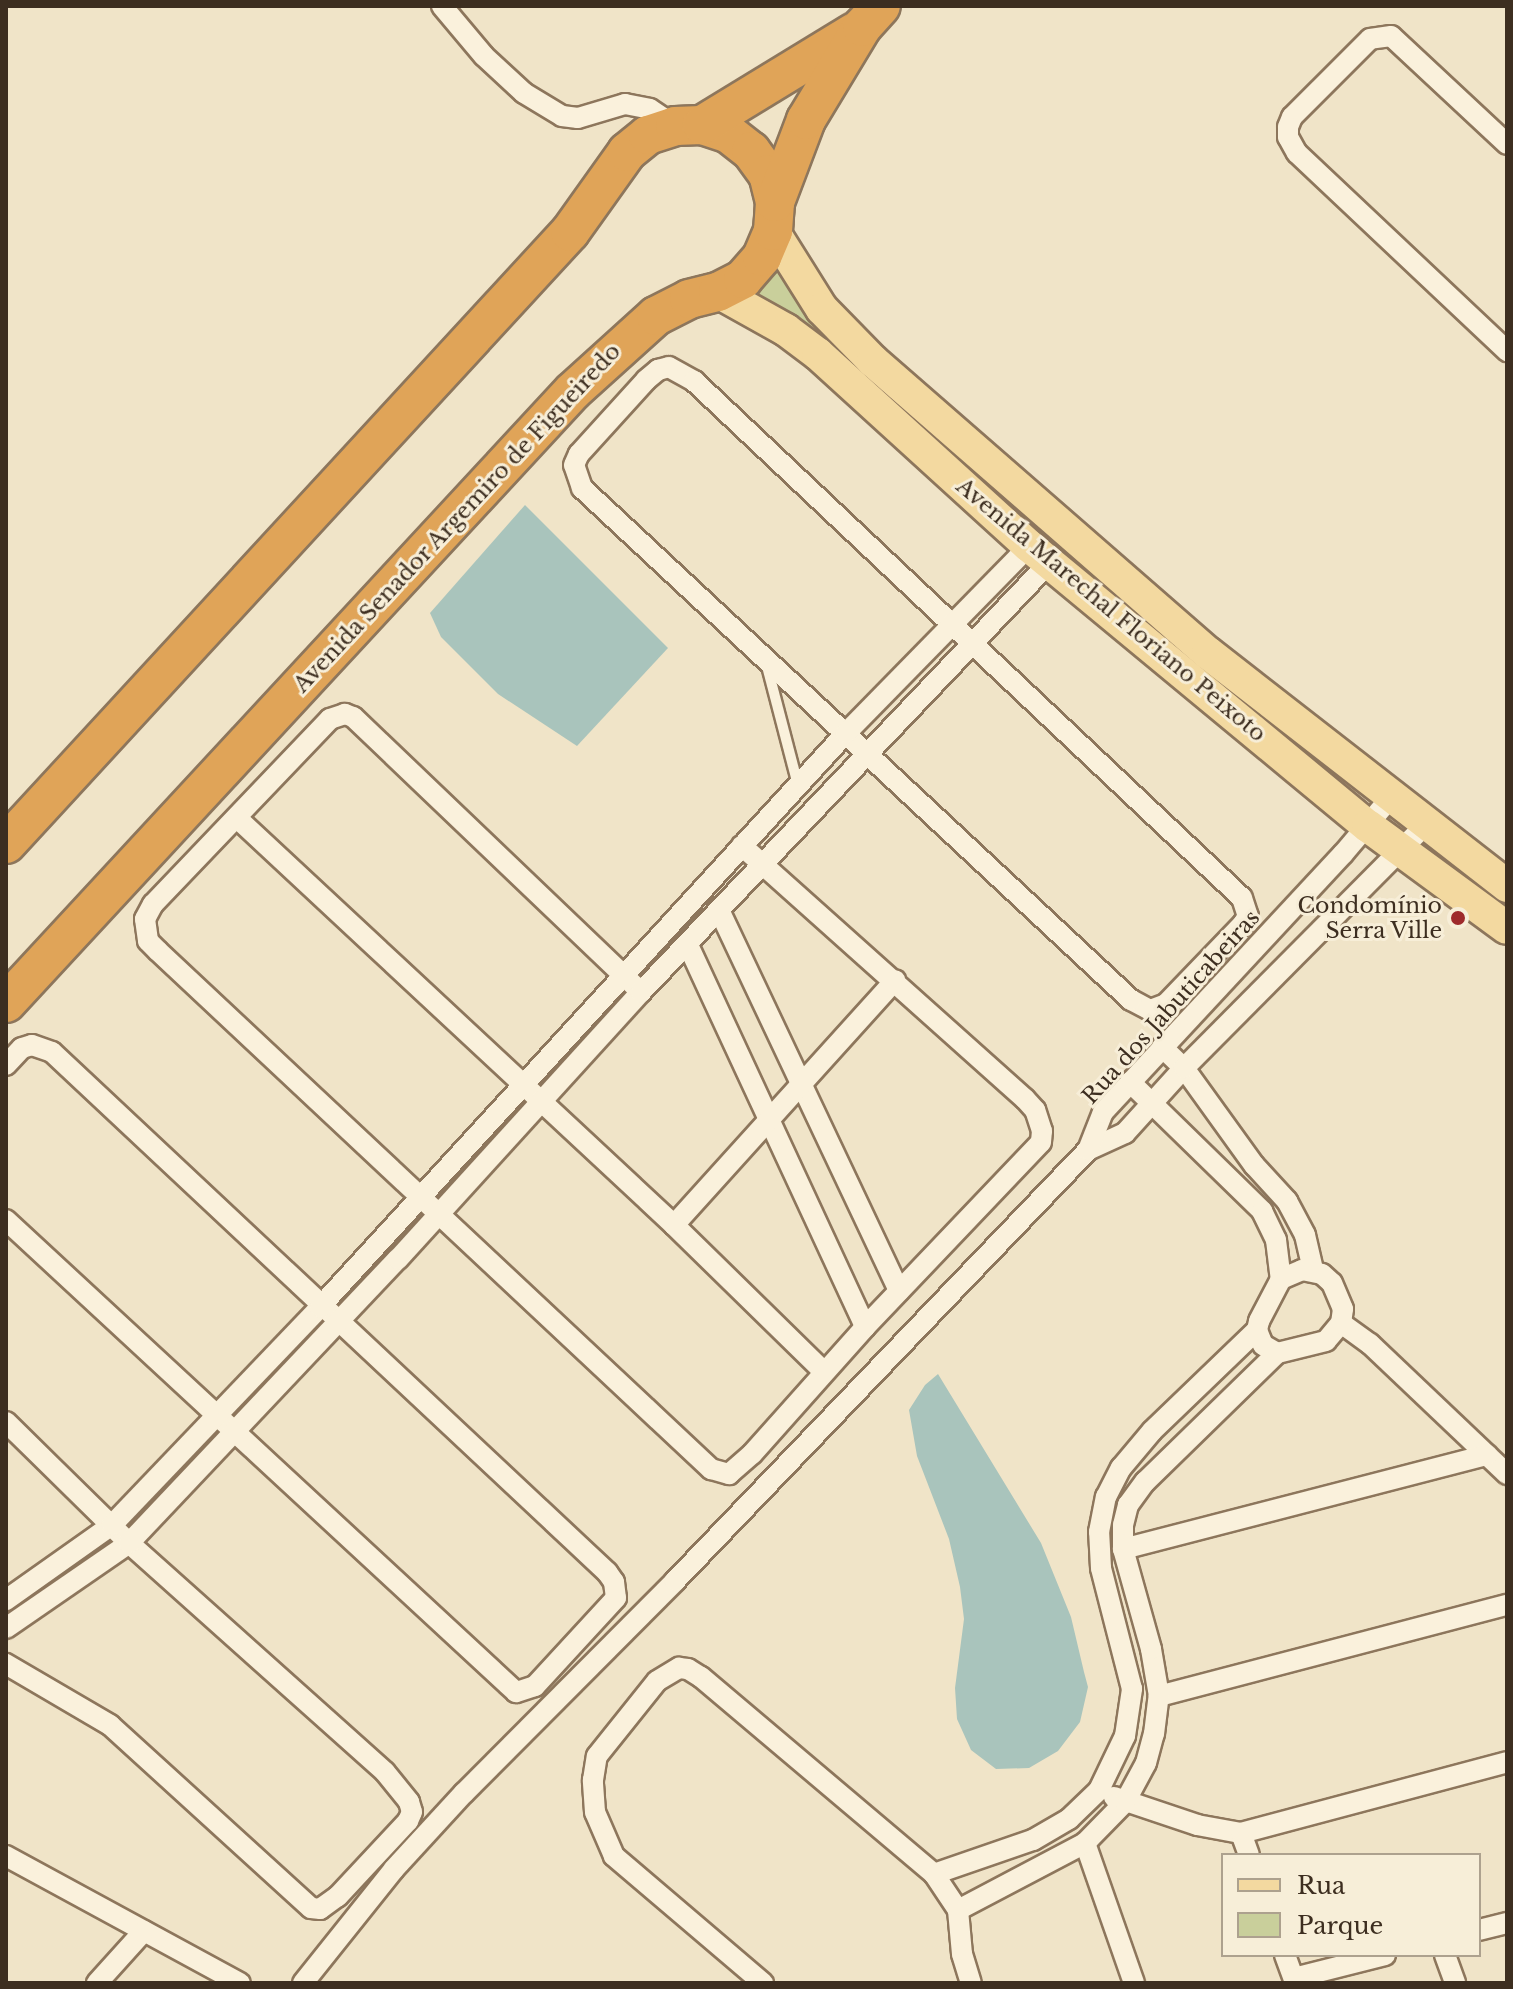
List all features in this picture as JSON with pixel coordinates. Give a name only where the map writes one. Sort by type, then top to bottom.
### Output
[{"type":"highway","name":"Avenida Senador Argemiro de Figueiredo","points":[[6,844],[570,232],[627,152],[648,135],[688,126],[794,72],[871,16]]},
{"type":"highway","name":"Avenida Senador Argemiro de Figueiredo","points":[[6,1003],[573,391],[656,316],[689,299],[718,292],[743,279],[762,257],[806,120],[871,16]]},
{"type":"highway","points":[[688,126],[729,134],[751,151],[768,174],[774,216]]},
{"type":"main road","name":"Avenida Marechal Floriano Peixoto","points":[[774,216],[822,309],[873,361],[1208,653],[1507,886]]},
{"type":"main road","name":"Avenida Marechal Floriano Peixoto","points":[[718,292],[786,330],[818,354],[1039,555],[1368,826],[1507,928]]},
{"type":"main road","points":[[976,499],[1002,473]]},
{"type":"main road","points":[[1281,752],[1296,722]]},
{"type":"street","points":[[442,6],[484,56],[524,93],[562,116],[578,118],[625,104],[650,109],[688,126]]},
{"type":"street","points":[[1507,144],[1391,36],[1370,39],[1292,117],[1288,127],[1290,144],[1297,153],[1507,351]]},
{"type":"street","points":[[669,367],[694,381],[972,641],[1232,887],[1247,908],[1243,924],[1166,1004],[1150,1010],[1141,1007],[582,488],[574,465],[579,454],[658,370],[669,367]]},
{"type":"street","points":[[6,1600],[112,1525],[320,1307],[521,1084],[846,733],[953,625],[1039,555]]},
{"type":"street","points":[[6,1628],[129,1543],[972,641],[1039,555]]},
{"type":"street","points":[[641,992],[353,717],[345,714],[330,719],[153,904],[145,919],[148,941],[711,1469],[729,1474],[752,1454],[865,1327],[1041,1142],[1042,1131],[1035,1110],[1025,1099],[764,862],[742,846]]},
{"type":"street","name":"Rua dos Jabuticabeiras","points":[[1088,1150],[1103,1112],[1368,826],[1392,796]]},
{"type":"street","points":[[237,818],[674,1225],[824,1372]]},
{"type":"street","points":[[303,1983],[394,1869],[464,1793],[675,1581],[1088,1150],[1125,1133],[1184,1068],[1404,850],[1427,823]]},
{"type":"street","points":[[720,912],[899,1291]]},
{"type":"street","points":[[688,945],[865,1327]]},
{"type":"street","points":[[674,1225],[895,980]]},
{"type":"street","points":[[6,1065],[22,1048],[32,1045],[52,1052],[320,1307],[595,1561],[614,1582],[616,1598],[535,1686],[522,1692],[508,1687],[6,1220]]},
{"type":"street","points":[[1162,1047],[1184,1068],[1254,1165],[1287,1201],[1305,1235],[1313,1271]]},
{"type":"street","points":[[934,1874],[1033,1840],[1069,1819],[1099,1790],[1125,1736],[1132,1689],[1101,1568],[1099,1532],[1106,1497],[1121,1468],[1152,1431],[1257,1330],[1281,1279],[1276,1240],[1262,1211],[1130,1082]]},
{"type":"street","points":[[958,1910],[1085,1843],[1125,1802],[1146,1763],[1159,1696],[1151,1649],[1123,1549],[1123,1525],[1128,1505],[1145,1482],[1277,1353],[1326,1341],[1341,1323],[1343,1309],[1332,1283],[1313,1271],[1302,1270],[1281,1279]]},
{"type":"street","points":[[1341,1323],[1370,1344],[1507,1474]]},
{"type":"street","points":[[1257,1330],[1263,1345],[1277,1353]]},
{"type":"street","points":[[6,1422],[129,1543],[385,1772],[409,1802],[412,1812],[408,1821],[338,1896],[320,1909],[311,1908],[110,1725],[6,1664]]},
{"type":"street","points":[[1123,1549],[1487,1455]]},
{"type":"street","points":[[1159,1696],[1507,1605]]},
{"type":"street","points":[[763,1983],[614,1856],[595,1812],[593,1780],[597,1756],[657,1681],[669,1672],[688,1669],[701,1677],[852,1808],[934,1874],[958,1910],[962,1954],[971,1983]]},
{"type":"street","points":[[1099,1790],[1125,1802],[1197,1825],[1241,1833],[1507,1762]]},
{"type":"street","points":[[1241,1833],[1248,1853]]},
{"type":"street","points":[[1085,1843],[1134,1983]]},
{"type":"street","points":[[6,1856],[240,1983]]},
{"type":"street","points":[[1481,1930],[1507,1923]]},
{"type":"street","points":[[97,1983],[144,1931]]},
{"type":"street","points":[[1286,1957],[1294,1981],[1378,1957]]},
{"type":"street","points":[[1446,1957],[1455,1983]]},
{"type":"lane","points":[[766,660],[798,785]]},
{"type":"green space","points":[[774,243],[996,474],[976,492],[729,292]]},
{"type":"water","points":[[525,505],[668,648],[577,746],[498,694],[441,637],[430,613]]},
{"type":"water","points":[[938,1374],[1041,1543],[1071,1617],[1088,1687],[1080,1722],[1058,1751],[1029,1768],[996,1769],[971,1750],[957,1719],[955,1688],[964,1619],[960,1587],[949,1539],[917,1456],[909,1410],[925,1385]]},
{"type":"place","name":"Condomínio Serra Ville","points":[[1458,918]]}]
